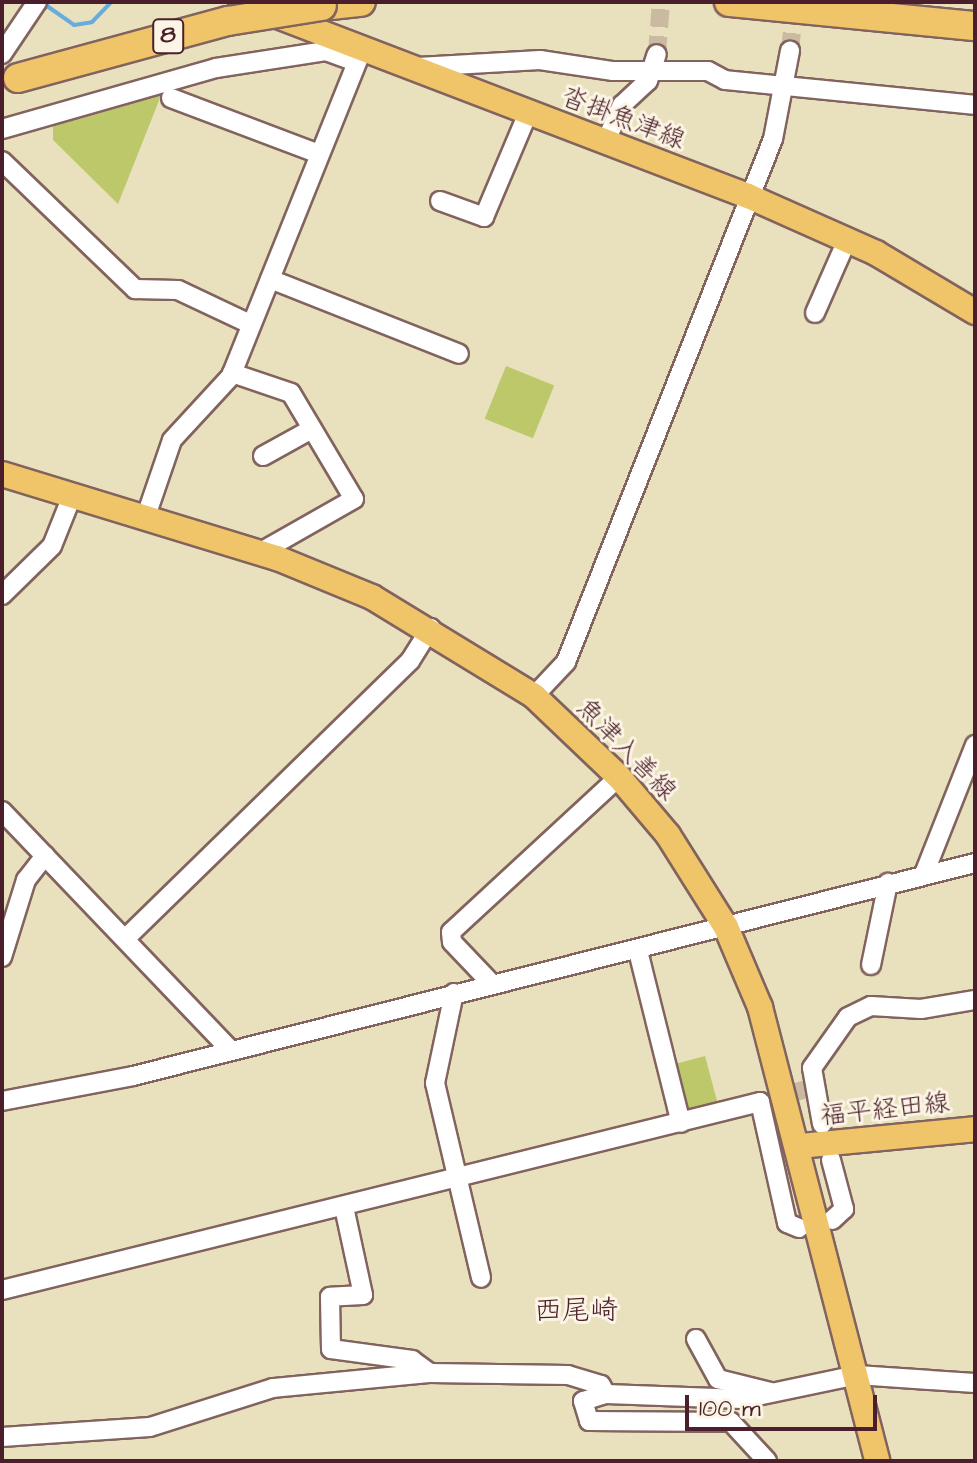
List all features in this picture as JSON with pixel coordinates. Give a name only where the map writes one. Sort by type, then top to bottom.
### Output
[{"type":"highway","name":"8","points":[[7,81],[228,21],[361,2]]},
{"type":"highway","points":[[729,2],[975,26]]},
{"type":"main road","name":"沓掛魚津線","points":[[241,2],[360,55],[413,68],[748,196],[847,240],[975,312]]},
{"type":"main road","name":"魚津入善線","points":[[2,474],[259,553],[431,628],[534,696],[619,777],[668,835],[726,927],[760,1007],[800,1146],[877,1461]]},
{"type":"main road","name":"福平経田線","points":[[800,1146],[975,1129]]},
{"type":"street","points":[[2,54],[37,2]]},
{"type":"street","points":[[2,129],[216,68],[326,51],[360,55],[232,373],[172,440],[145,519]]},
{"type":"street","points":[[534,696],[566,662],[748,196],[788,84],[790,51]]},
{"type":"street","points":[[413,68],[540,60],[655,62],[788,84],[975,105]]},
{"type":"street","points":[[605,143],[622,105],[655,62]]},
{"type":"street","points":[[171,98],[319,154]]},
{"type":"street","points":[[440,201],[484,217],[528,113]]},
{"type":"street","points":[[2,161],[135,289],[178,290],[250,324]]},
{"type":"street","points":[[815,313],[847,240]]},
{"type":"street","points":[[270,279],[459,354]]},
{"type":"street","points":[[232,373],[291,393],[354,499],[259,553]]},
{"type":"street","points":[[263,456],[312,429]]},
{"type":"street","points":[[2,595],[52,546],[72,496]]},
{"type":"street","points":[[125,939],[410,661],[431,628]]},
{"type":"street","points":[[924,874],[975,745]]},
{"type":"street","points":[[492,984],[452,942],[451,932],[619,777]]},
{"type":"street","points":[[2,811],[230,1050]]},
{"type":"street","points":[[2,957],[26,880],[45,856]]},
{"type":"street","points":[[2,1101],[230,1050],[454,993],[638,951],[888,883],[975,863]]},
{"type":"street","points":[[871,965],[888,883]]},
{"type":"street","points":[[638,951],[681,1123]]},
{"type":"street","points":[[454,993],[435,1083],[481,1278]]},
{"type":"street","points":[[822,1124],[812,1068],[848,1017],[871,1006],[921,1009],[975,1000]]},
{"type":"street","points":[[2,1290],[760,1102],[787,1223],[799,1228]]},
{"type":"street","points":[[831,1160],[844,1209],[832,1220]]},
{"type":"street","points":[[344,1207],[363,1295],[330,1297],[327,1343],[412,1360],[430,1373]]},
{"type":"street","points":[[696,1339],[718,1379],[772,1393]]},
{"type":"street","points":[[2,1437],[150,1427],[273,1388],[430,1373],[568,1375],[601,1385],[606,1394]]},
{"type":"street","points":[[767,1461],[731,1422],[589,1421],[583,1401],[606,1394],[743,1399],[858,1383],[975,1383]]},
{"type":"green space","points":[[162,93],[118,204],[53,140],[53,124]]},
{"type":"green space","points":[[506,366],[554,385],[533,438],[485,419]]},
{"type":"green space","points":[[705,1056],[719,1107],[685,1116],[671,1065]]},
{"type":"waterway","points":[[36,16],[47,6],[74,25],[92,22],[111,2]]},
{"type":"tunnel","points":[[657,54],[661,2]]},
{"type":"tunnel","points":[[790,51],[795,2]]},
{"type":"tunnel","points":[[770,1099],[814,1087]]},
{"type":"district","name":"西尾崎","points":[[576,1311]]}]
